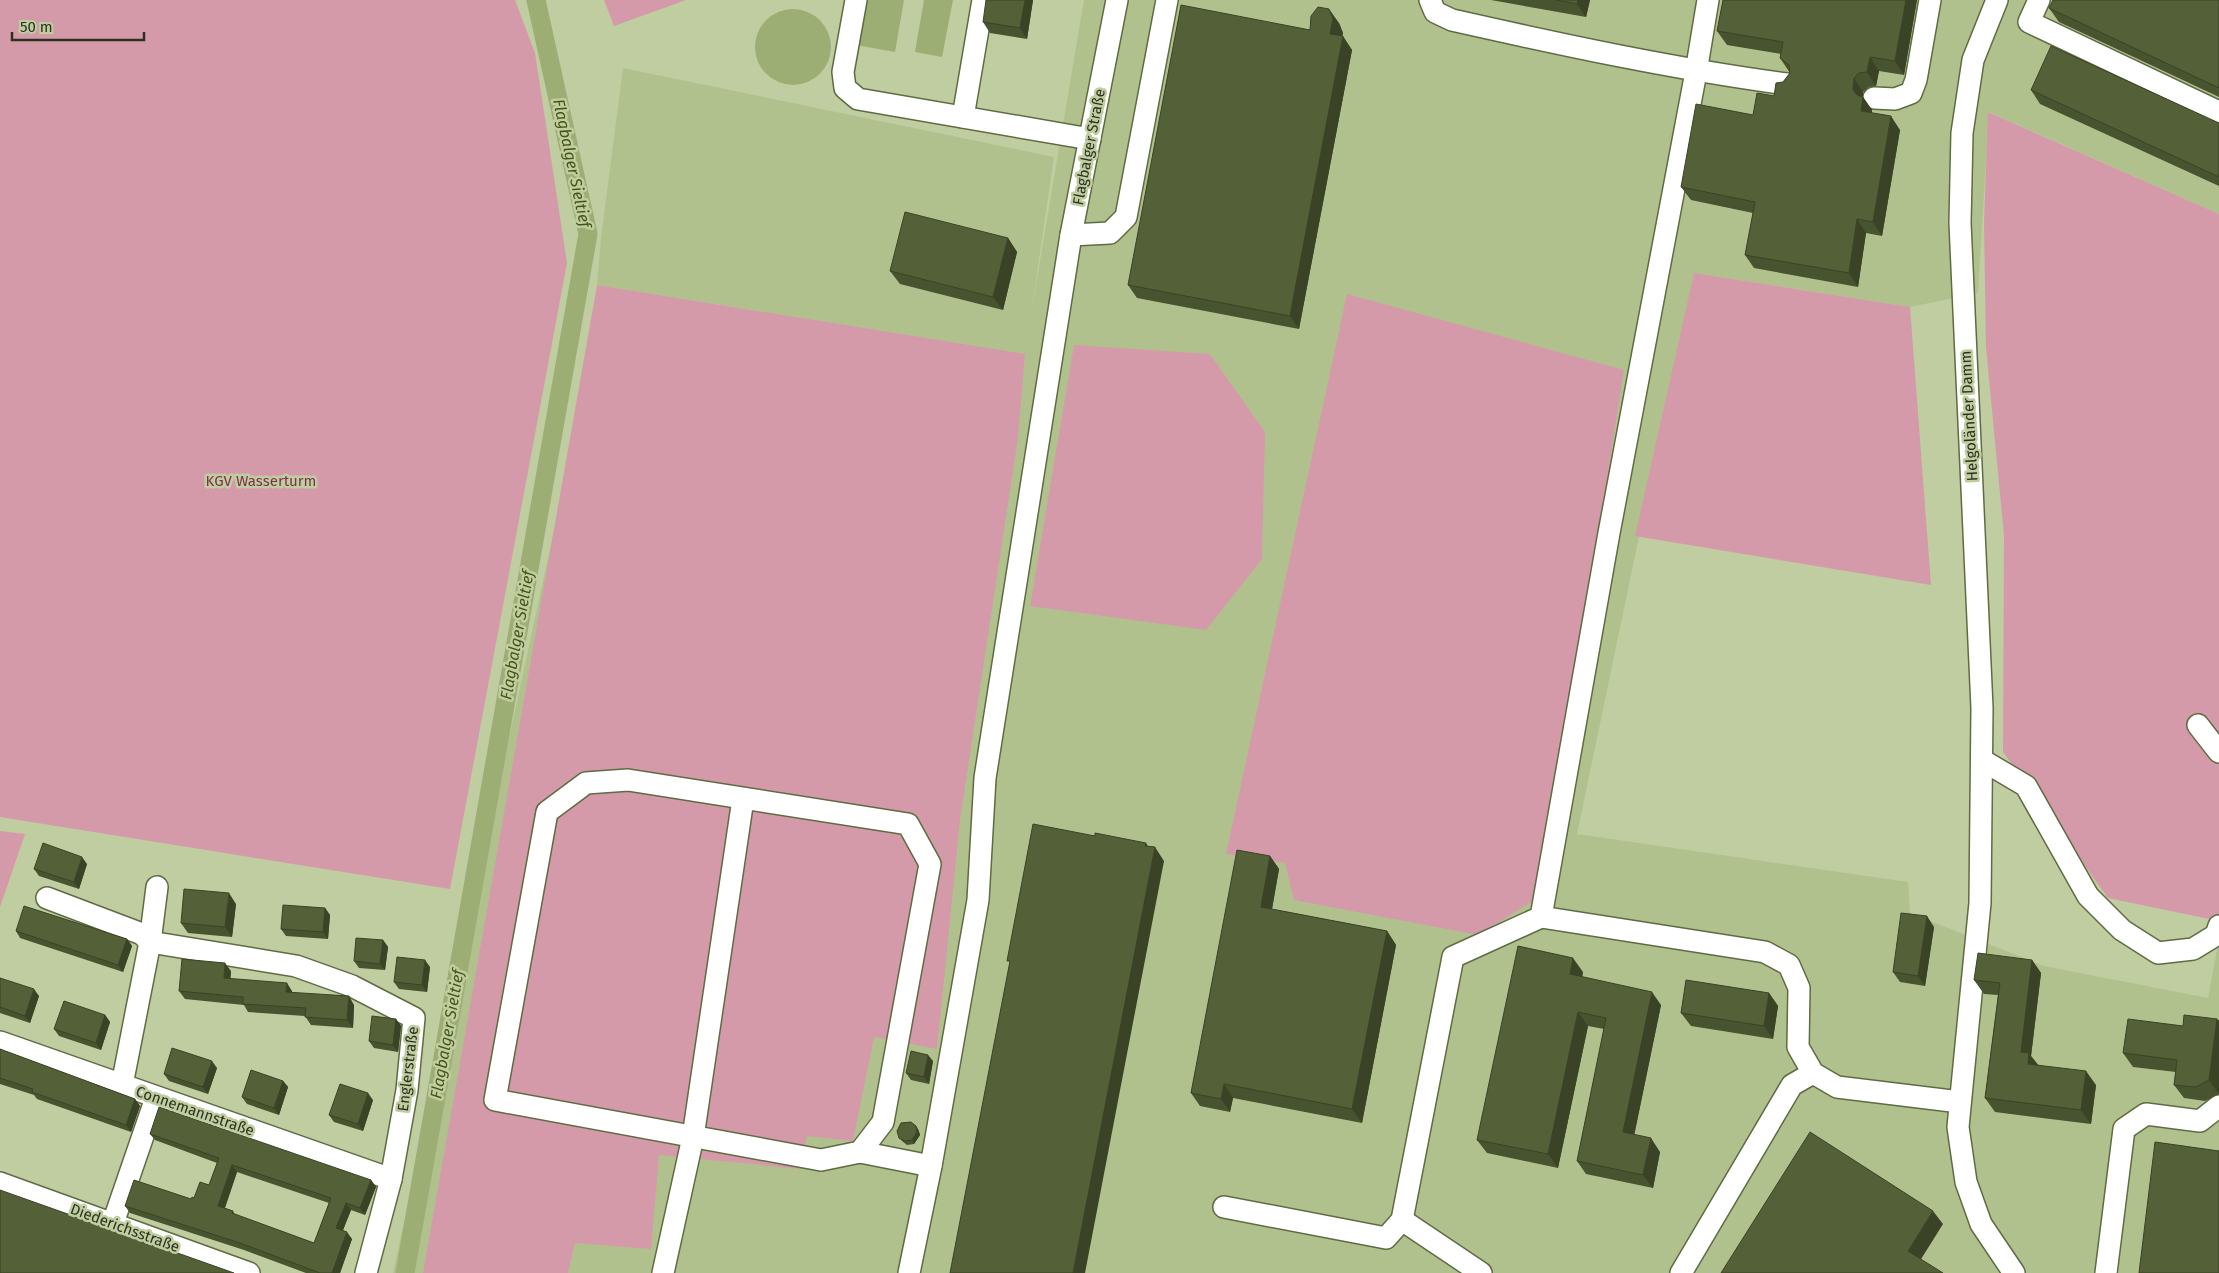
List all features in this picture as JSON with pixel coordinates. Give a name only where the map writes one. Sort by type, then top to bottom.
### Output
[{"type":"street","points":[[856,0],[843,72],[846,88],[858,99],[1090,140]]},
{"type":"street","points":[[963,117],[983,0]]},
{"type":"street","name":"Flagbalger Straße","points":[[910,1273],[978,900],[985,778],[1071,235],[1117,0]]},
{"type":"street","points":[[1071,235],[1110,233],[1126,217],[1168,0]]},
{"type":"street","points":[[1430,0],[1435,12],[1452,20],[1581,50],[1696,72],[1787,84]]},
{"type":"street","points":[[1541,917],[1611,523],[1708,0]]},
{"type":"street","points":[[1874,98],[1895,99],[1911,93],[1916,80],[1930,0]]},
{"type":"street","name":"Helgoländer Damm","points":[[1997,0],[1973,60],[1962,133],[1960,223],[1982,708],[1982,760],[1980,903],[1958,1128],[1966,1182],[1981,1224],[2014,1271]]},
{"type":"street","points":[[2039,0],[2029,22],[2219,112]]},
{"type":"street","points":[[2198,725],[2219,752]]},
{"type":"street","points":[[1982,760],[2026,786],[2088,896],[2122,930],[2158,953],[2193,949],[2216,935],[2219,926]]},
{"type":"street","points":[[860,1152],[883,1122],[930,864],[908,824],[628,780],[586,783],[547,812],[495,1100],[821,1160],[860,1152],[931,1166]]},
{"type":"street","points":[[663,1273],[693,1137],[743,799]]},
{"type":"street","points":[[122,1085],[150,942],[156,887]]},
{"type":"street","name":"Englerstraße","points":[[47,898],[142,934],[150,942],[296,966],[352,986],[414,1018],[407,1090],[391,1179],[366,1273]]},
{"type":"street","points":[[1224,1207],[1386,1238],[1402,1220],[1454,957],[1541,917],[1765,952],[1789,965],[1799,988],[1798,1046],[1813,1073],[1837,1087],[1960,1102]]},
{"type":"street","name":"Connemannstraße","points":[[0,1042],[391,1179]]},
{"type":"street","points":[[1681,1273],[1792,1085],[1813,1073]]},
{"type":"street","points":[[114,1223],[156,1098]]},
{"type":"street","points":[[2106,1273],[2124,1130],[2146,1114],[2200,1121],[2219,1106]]},
{"type":"street","name":"Diederichsstraße","points":[[0,1183],[249,1273]]},
{"type":"street","points":[[1402,1220],[1481,1273]]},
{"type":"shaded area","points":[[864,0],[904,0],[895,52],[856,45]]},
{"type":"shaded area","points":[[924,0],[953,0],[942,57],[915,52]]},
{"type":"shaded area","points":[[1084,0],[2219,0],[2219,214],[1989,112],[1978,293],[1910,307],[1694,273],[1577,834],[1908,882],[1910,913],[2044,966],[2208,998],[2219,939],[2219,1273],[393,1273],[591,360],[1018,438],[1024,354],[597,285],[601,238],[623,68],[1054,157],[1031,314]]},
{"type":"shaded area","points":[[786,9],[800,9],[814,15],[825,26],[831,40],[828,62],[820,74],[800,85],[786,85],[772,79],[761,68],[755,54],[755,40],[761,26],[772,15]]},
{"type":"green space","name":"KGV Wasserturm","points":[[0,0],[515,0],[535,53],[567,263],[450,889],[0,817]]},
{"type":"green space","points":[[604,0],[686,0],[614,26]]},
{"type":"green space","points":[[1988,112],[2219,214],[2219,921],[2108,898],[2003,752],[2004,536],[1986,347],[1984,223]]},
{"type":"green space","points":[[1694,273],[1910,307],[1931,585],[1635,536]]},
{"type":"green space","points":[[597,285],[1025,354],[1018,438],[960,820],[937,1049],[874,1037],[853,1141],[807,1136],[801,1169],[659,1155],[651,1249],[575,1243],[568,1273],[423,1273]]},
{"type":"green space","points":[[1347,294],[1624,370],[1552,831],[1535,900],[1478,935],[1294,900],[1285,863],[1226,854]]},
{"type":"green space","points":[[1074,345],[1210,354],[1265,432],[1262,559],[1206,630],[1030,606]]},
{"type":"green space","points":[[0,831],[25,834],[0,907]]},
{"type":"building","points":[[986,0],[1025,0],[1020,28],[983,22]]},
{"type":"building","points":[[1556,0],[1578,0],[1577,4]]},
{"type":"building","points":[[1723,0],[1906,0],[1895,61],[1870,57],[1867,72],[1859,73],[1854,78],[1853,90],[1857,95],[1863,97],[1861,111],[1891,116],[1873,222],[1857,219],[1849,273],[1745,255],[1755,202],[1681,187],[1696,104],[1753,115],[1757,93],[1774,96],[1776,83],[1783,82],[1790,73],[1789,65],[1780,58],[1783,42],[1717,31]]},
{"type":"building","points":[[2053,0],[2219,0],[2219,88],[2049,8]]},
{"type":"building","points":[[1181,5],[1310,30],[1311,16],[1318,7],[1329,9],[1333,19],[1330,34],[1343,36],[1290,316],[1128,285]]},
{"type":"building","points":[[2051,46],[2219,123],[2219,177],[2031,90]]},
{"type":"building","points":[[905,212],[1008,238],[993,297],[890,271]]},
{"type":"building","points":[[1033,824],[1095,836],[1095,833],[1146,843],[1145,846],[1155,847],[1073,1273],[950,1273],[1010,961],[1007,961]]},
{"type":"building","points":[[43,843],[82,857],[74,882],[34,869]]},
{"type":"building","points":[[1237,850],[1270,856],[1261,907],[1387,931],[1352,1109],[1224,1084],[1221,1099],[1191,1093]]},
{"type":"building","points":[[184,889],[229,893],[225,927],[181,923]]},
{"type":"building","points":[[283,905],[325,908],[323,932],[281,929]]},
{"type":"building","points":[[24,906],[127,939],[118,965],[16,931]]},
{"type":"building","points":[[1901,913],[1927,916],[1918,976],[1893,972]]},
{"type":"building","points":[[356,938],[383,940],[380,964],[354,961]]},
{"type":"building","points":[[1518,946],[1573,958],[1570,974],[1652,992],[1623,1132],[1651,1138],[1643,1175],[1577,1161],[1606,1018],[1578,1012],[1548,1154],[1477,1140]]},
{"type":"building","points":[[1978,953],[2032,960],[2021,1052],[2029,1053],[2028,1064],[2086,1071],[2081,1110],[1985,1098],[2000,983],[1974,980]]},
{"type":"building","points":[[397,957],[425,960],[422,985],[394,982]]},
{"type":"building","points":[[182,959],[225,963],[224,978],[287,983],[286,992],[349,996],[347,1020],[305,1017],[306,1008],[243,1004],[243,997],[179,991]]},
{"type":"building","points":[[0,978],[34,989],[25,1016],[0,1007]]},
{"type":"building","points":[[1686,980],[1769,993],[1764,1026],[1681,1013]]},
{"type":"building","points":[[64,1001],[105,1015],[96,1043],[54,1029]]},
{"type":"building","points":[[2184,1015],[2217,1019],[2209,1080],[2196,1087],[2174,1085],[2177,1060],[2123,1053],[2128,1019],[2183,1026]]},
{"type":"building","points":[[372,1016],[396,1019],[393,1045],[369,1041]]},
{"type":"building","points":[[172,1048],[212,1061],[203,1087],[164,1074]]},
{"type":"building","points":[[0,1049],[135,1099],[126,1125],[32,1092],[33,1089],[0,1078]]},
{"type":"building","points":[[911,1051],[928,1055],[924,1077],[906,1073]]},
{"type":"building","points":[[251,1070],[283,1081],[274,1108],[242,1097]]},
{"type":"building","points":[[340,1084],[368,1093],[358,1124],[329,1115]]},
{"type":"building","points":[[159,1107],[371,1180],[360,1208],[346,1203],[336,1228],[347,1232],[332,1273],[320,1273],[240,1243],[125,1206],[134,1180],[191,1199],[192,1197],[194,1198],[200,1182],[209,1185],[219,1158],[150,1134]],"holes":[[[232,1165],[331,1198],[314,1243],[218,1206]]]},
{"type":"building","points":[[911,1122],[916,1126],[917,1132],[912,1140],[905,1141],[899,1138],[897,1131],[901,1123]]},
{"type":"building","points":[[1810,1132],[1933,1211],[1908,1251],[1943,1273],[1721,1273]]},
{"type":"building","points":[[2155,1142],[2219,1151],[2219,1273],[2139,1273]]},
{"type":"building","points":[[0,1190],[234,1273],[0,1273]]},
{"type":"waterway","name":"Flagbalger Sieltief","points":[[405,1273],[588,234],[536,0]]}]
